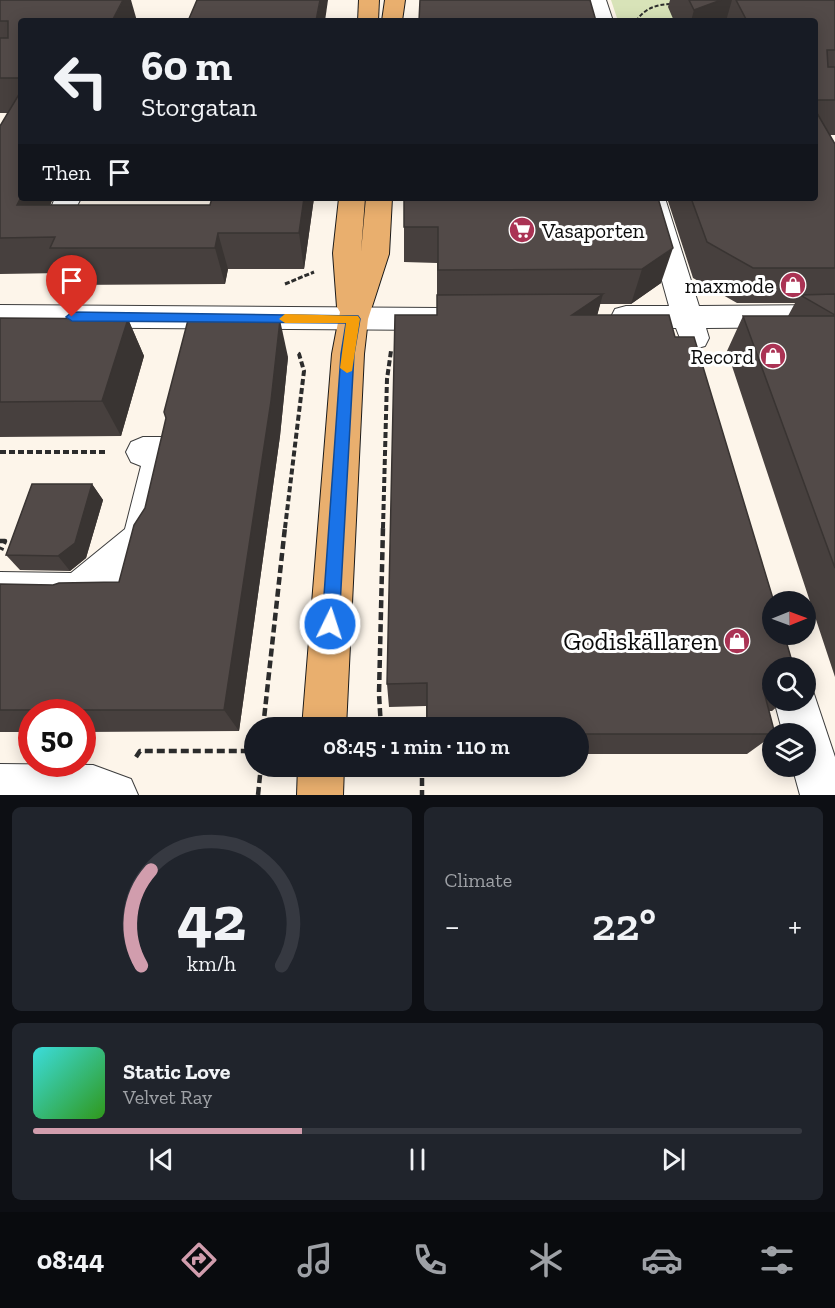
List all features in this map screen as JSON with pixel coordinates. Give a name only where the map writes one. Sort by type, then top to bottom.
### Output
[{"type":"main road","points":[[368,18],[369,0]]},
{"type":"main road","points":[[392,18],[394,0]]},
{"type":"main road","points":[[352,201],[347,253],[353,319]]},
{"type":"main road","points":[[325,717],[348,354],[353,319],[375,254],[378,201]]},
{"type":"main road","points":[[320,795],[321,777]]},
{"type":"street","points":[[596,0],[602,18]]},
{"type":"street","points":[[653,201],[701,363]]},
{"type":"street","points":[[0,316],[470,319]]},
{"type":"street","points":[[598,318],[835,316]]},
{"type":"street","points":[[0,591],[78,592],[142,539],[162,452],[130,452]]},
{"type":"street","points":[[816,771],[823,795]]},
{"type":"street","points":[[0,787],[93,788],[113,794]]},
{"type":"path","points":[[656,0],[658,5]]},
{"type":"path","points":[[638,18],[641,12],[658,5],[675,4]]},
{"type":"path","points":[[264,717],[304,371],[299,354]]},
{"type":"path","points":[[380,717],[379,693],[389,355]]},
{"type":"path","points":[[0,452],[130,452]]},
{"type":"path","points":[[0,541],[5,541],[0,554]]},
{"type":"path","points":[[113,794],[140,751],[244,751]]},
{"type":"path","points":[[258,795],[260,777]]},
{"type":"path","points":[[422,777],[422,795]]},
{"type":"green space","points":[[611,0],[835,0],[817,18],[617,18]]},
{"type":"building","points":[[0,0],[123,0],[114,18],[18,18],[18,78],[0,78],[0,38],[8,38],[8,21],[0,21]]},
{"type":"building","points":[[197,0],[320,0],[317,18],[189,18]]},
{"type":"building","points":[[420,0],[590,0],[595,18],[419,18]]},
{"type":"building","points":[[689,0],[721,0],[694,10]]},
{"type":"building","points":[[736,0],[835,0],[835,50],[827,50],[828,67],[835,67],[835,100],[818,100],[818,18],[745,18]]},
{"type":"building","points":[[18,96],[19,201],[17,205],[210,205],[211,201],[304,201],[299,233],[218,233],[215,248],[50,248],[55,237],[0,238],[0,126]]},
{"type":"building","points":[[818,115],[835,144],[835,268],[753,268],[707,242],[692,201],[818,201]]},
{"type":"building","name":"Vasaporten","points":[[404,201],[659,201],[673,248],[642,269],[438,270],[438,227],[404,227]]},
{"type":"building","points":[[603,294],[572,315],[669,315],[675,337],[694,337],[771,591],[762,591],[762,645],[787,645],[791,657],[762,657],[762,711],[769,711],[772,723],[762,723],[762,734],[589,734],[589,717],[427,717],[427,683],[387,684],[395,315],[437,315],[437,295]]},
{"type":"building","points":[[835,294],[835,315],[800,295]]},
{"type":"building","points":[[743,316],[835,316],[835,568]]},
{"type":"building","points":[[0,318],[128,319],[102,401],[0,402]]},
{"type":"building","points":[[188,320],[280,320],[271,401],[224,710],[96,710],[96,699],[18,699],[18,710],[0,710],[0,584],[53,585],[119,582],[134,525],[145,508],[166,418],[164,412]]},
{"type":"building","points":[[32,484],[92,484],[75,543],[58,556],[6,555]]},
{"type":"slow traffic","points":[[285,319],[353,319],[347,368]]},
{"type":"place","name":"Vasaporten","points":[[522,230]]},
{"type":"place","name":"maxmode","points":[[793,285]]},
{"type":"place","name":"Record","points":[[773,356]]},
{"type":"place","name":"Godiskällaren","points":[[737,641]]},
{"type":"route","points":[[72,317],[353,319],[348,354],[330,624]]}]
